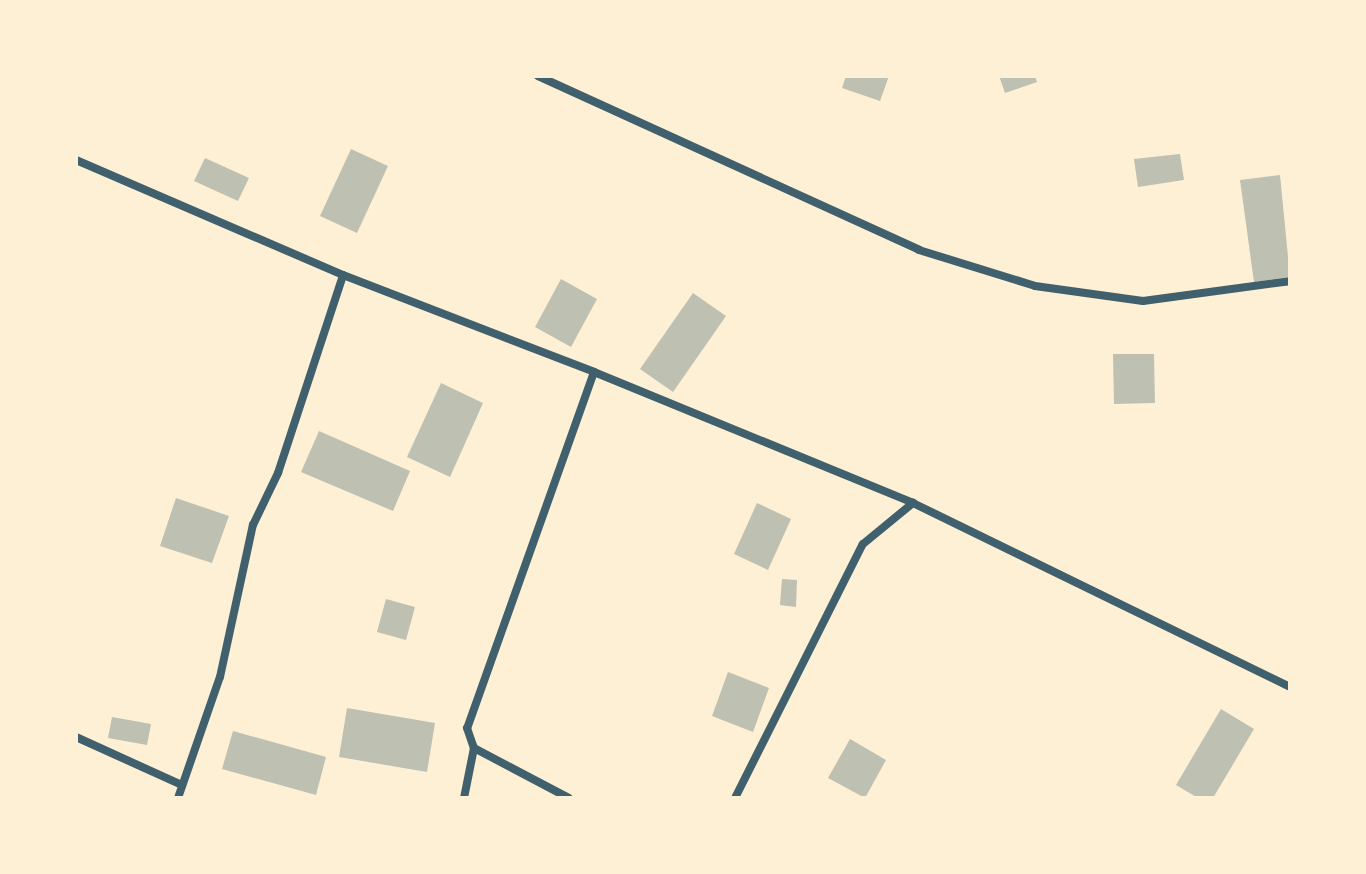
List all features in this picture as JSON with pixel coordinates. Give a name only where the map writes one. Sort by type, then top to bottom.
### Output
[{"type":"street","points":[[538,76],[919,250],[1035,286],[1143,301],[1290,281]]},
{"type":"street","points":[[76,160],[343,275],[594,372],[913,503],[1290,687]]},
{"type":"street","points":[[178,798],[220,677],[253,525],[278,473],[343,275]]},
{"type":"street","points":[[464,798],[474,748],[467,728],[594,372]]},
{"type":"street","points":[[735,798],[863,544],[913,503]]},
{"type":"street","points":[[76,737],[182,785]]},
{"type":"street","points":[[474,748],[569,798]]},
{"type":"building","points":[[846,76],[889,76],[880,101],[842,88]]},
{"type":"building","points":[[999,76],[1035,76],[1037,82],[1005,93]]},
{"type":"building","points":[[351,149],[388,166],[357,233],[320,216]]},
{"type":"building","points":[[1180,154],[1184,180],[1138,187],[1134,159]]},
{"type":"building","points":[[205,158],[249,178],[238,201],[194,181]]},
{"type":"building","points":[[1280,175],[1290,277],[1254,282],[1240,180]]},
{"type":"building","points":[[561,279],[597,299],[571,347],[535,327]]},
{"type":"building","points":[[693,293],[726,316],[673,392],[640,369]]},
{"type":"building","points":[[1113,354],[1154,354],[1155,403],[1114,404]]},
{"type":"building","points":[[441,383],[483,403],[450,477],[407,457]]},
{"type":"building","points":[[319,431],[410,471],[393,511],[301,472]]},
{"type":"building","points":[[176,498],[229,516],[212,563],[160,546]]},
{"type":"building","points":[[757,503],[791,519],[768,570],[734,554]]},
{"type":"building","points":[[782,579],[797,580],[796,607],[780,605]]},
{"type":"building","points":[[386,599],[415,607],[406,640],[377,632]]},
{"type":"building","points":[[728,672],[769,688],[753,732],[712,716]]},
{"type":"building","points":[[347,708],[435,723],[427,772],[339,757]]},
{"type":"building","points":[[1221,709],[1254,729],[1213,798],[1198,798],[1176,785]]},
{"type":"building","points":[[112,717],[151,724],[147,745],[108,738]]},
{"type":"building","points":[[233,731],[326,757],[316,795],[222,769]]},
{"type":"building","points":[[850,739],[886,760],[865,798],[828,778]]}]
